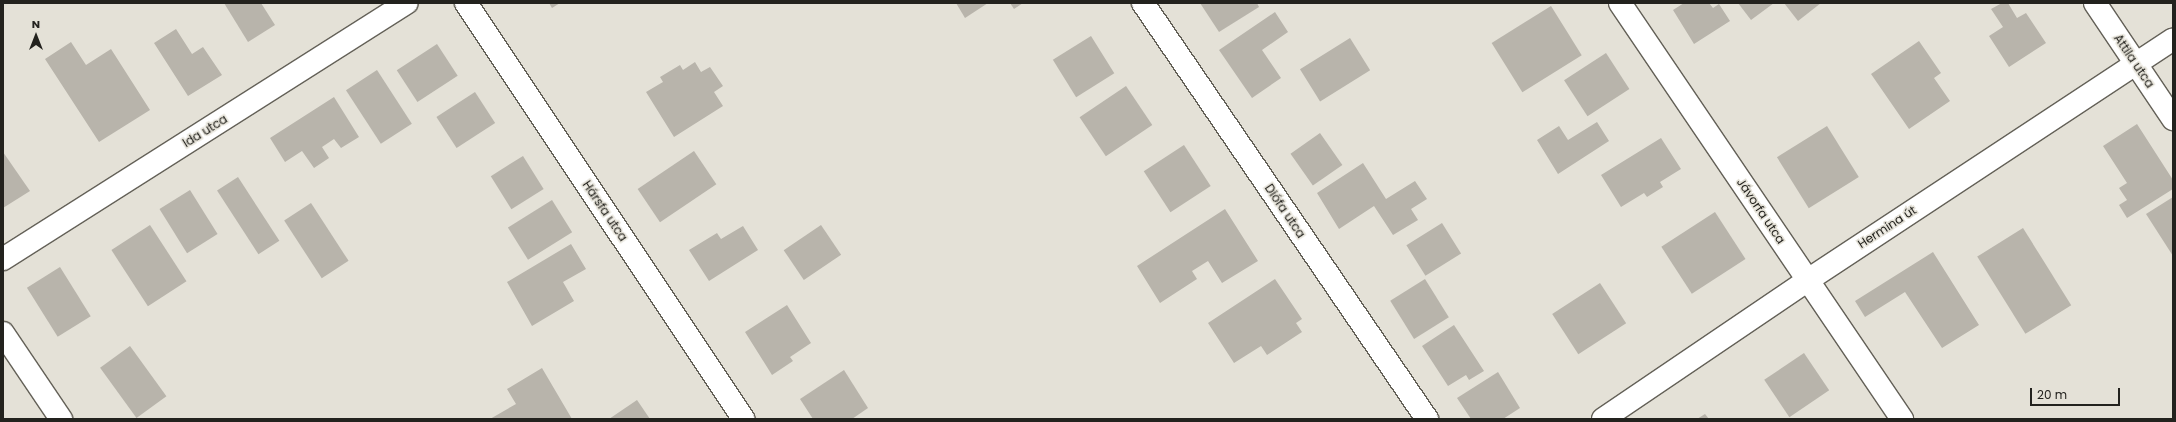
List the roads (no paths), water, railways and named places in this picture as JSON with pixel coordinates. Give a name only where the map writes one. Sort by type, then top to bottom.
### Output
[{"type":"street","name":"Ida utca","points":[[3,259],[407,3]]},
{"type":"street","name":"Hársfa utca","points":[[466,3],[744,419]]},
{"type":"street","name":"Diófa utca","points":[[1143,3],[1427,419]]},
{"type":"street","name":"Jávorfa utca","points":[[1620,3],[1902,419]]},
{"type":"street","name":"Attila utca","points":[[2095,3],[2173,118]]},
{"type":"street","name":"Hermina út","points":[[1603,419],[1808,280],[2173,39]]},
{"type":"street","points":[[3,333],[61,419]]}]
